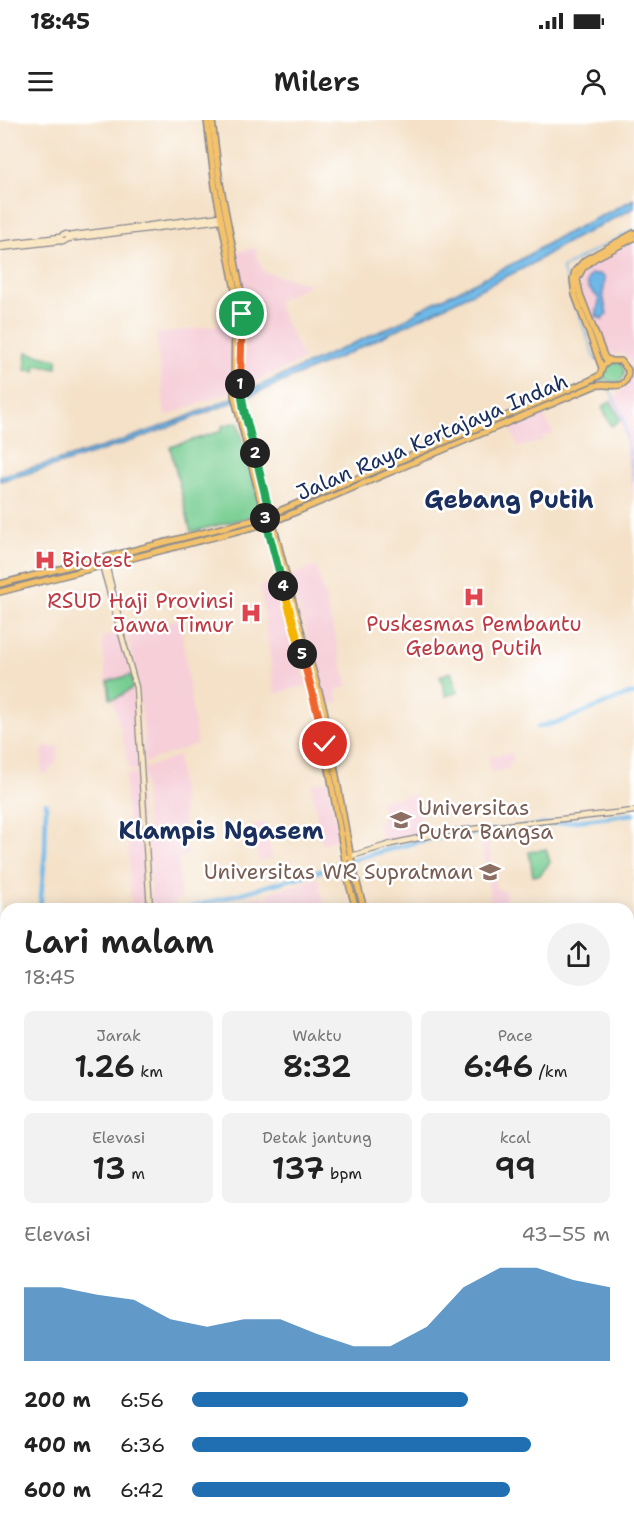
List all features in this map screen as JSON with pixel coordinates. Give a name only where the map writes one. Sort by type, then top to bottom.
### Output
[{"type":"main road","points":[[207,120],[231,253],[235,297],[237,394],[244,437],[292,611],[324,709],[355,903]]},
{"type":"main road","points":[[212,120],[221,218],[231,253]]},
{"type":"main road","points":[[0,246],[60,239],[63,234],[67,238],[221,218]]},
{"type":"main road","points":[[612,360],[603,356],[573,287],[575,271],[592,255],[634,233]]},
{"type":"main road","points":[[612,360],[602,368],[577,279],[583,268],[595,258],[634,238]]},
{"type":"main road","name":"Jalan Raya Kertajaya Indah","points":[[0,584],[267,516],[587,385],[618,386],[627,379],[627,366],[621,361],[612,360]]},
{"type":"main road","name":"Jalan Raya Kertajaya Indah","points":[[0,592],[269,523],[481,434],[587,385],[600,375],[602,368]]},
{"type":"main road","points":[[239,402],[252,442],[267,516]]},
{"type":"main road","points":[[244,437],[248,435],[245,416]]},
{"type":"main road","points":[[478,428],[481,434]]},
{"type":"main road","points":[[249,459],[248,444],[252,442]]},
{"type":"main road","points":[[370,473],[373,480]]},
{"type":"main road","points":[[191,535],[190,540],[194,542]]},
{"type":"main road","points":[[183,537],[186,540],[184,545]]},
{"type":"main road","points":[[104,565],[138,698],[149,903]]},
{"type":"main road","points":[[27,577],[29,584]]},
{"type":"main road","points":[[20,578],[22,586]]},
{"type":"main road","points":[[348,860],[402,841],[446,832],[634,811]]},
{"type":"main road","points":[[348,860],[362,903]]},
{"type":"shaded area","points":[[634,241],[634,502],[621,420],[611,401],[631,380],[633,366],[622,354],[606,355],[581,293],[580,280],[589,265]]},
{"type":"shaded area","points":[[256,248],[257,258],[264,272],[310,284],[278,301],[278,306],[304,360],[245,386],[245,304],[236,252]]},
{"type":"shaded area","points":[[231,323],[230,392],[165,416],[156,334]]},
{"type":"shaded area","points":[[541,410],[553,433],[546,437],[543,436],[544,441],[518,447],[509,424]]},
{"type":"shaded area","points":[[313,567],[317,568],[348,687],[336,690],[339,702],[326,705],[290,576]]},
{"type":"shaded area","points":[[275,581],[280,589],[307,685],[275,694],[260,586]]},
{"type":"shaded area","points":[[180,619],[197,744],[144,763],[143,723],[137,676],[126,632]]},
{"type":"shaded area","points":[[120,633],[131,675],[106,681],[102,637]]},
{"type":"shaded area","points":[[133,688],[138,769],[130,771],[113,699]]},
{"type":"shaded area","points":[[43,747],[59,747],[56,762],[47,774],[41,774]]},
{"type":"shaded area","points":[[512,753],[513,762],[508,763],[509,769],[491,772],[489,756]]},
{"type":"shaded area","points":[[178,756],[187,856],[178,859],[181,900],[176,900],[176,903],[152,903],[143,769]]},
{"type":"shaded area","points":[[137,772],[146,903],[131,903],[125,776]]},
{"type":"shaded area","points":[[328,781],[339,840],[322,844],[311,784]]},
{"type":"shaded area","name":"Universitas Putra Bangsa","points":[[416,795],[424,833],[383,843],[378,823],[382,817],[380,800]]},
{"type":"shaded area","points":[[266,823],[272,859],[258,861],[254,824]]},
{"type":"shaded area","name":"Universitas WR Supratman","points":[[487,833],[496,888],[505,891],[506,903],[491,903],[480,834]]},
{"type":"shaded area","points":[[318,878],[324,903],[270,903],[267,893]]},
{"type":"shaded area","points":[[263,895],[266,903],[240,903],[239,901]]},
{"type":"green space","points":[[27,352],[57,359],[57,368],[36,365],[35,371],[25,370]]},
{"type":"green space","points":[[609,363],[620,363],[624,372],[622,380],[615,383],[606,379],[590,384],[603,377],[603,369]]},
{"type":"green space","points":[[611,401],[621,420],[611,426],[602,407]]},
{"type":"green space","points":[[238,422],[262,514],[191,532],[170,447],[222,431],[222,426]]},
{"type":"green space","points":[[451,672],[458,692],[446,696],[440,676]]},
{"type":"green space","points":[[131,675],[133,688],[117,698],[110,699],[108,681]]},
{"type":"green space","points":[[546,849],[550,862],[540,875],[533,876],[529,852]]},
{"type":"water","points":[[634,199],[634,208],[560,246],[530,265],[349,353],[247,397],[138,439],[0,481],[0,476],[112,444],[230,399],[403,321],[419,310],[518,261],[557,238]]},
{"type":"water","points":[[591,274],[599,274],[605,278],[603,295],[607,314],[602,319],[596,316],[598,297],[587,284]]},
{"type":"waterway","points":[[596,361],[562,268],[634,229]]},
{"type":"waterway","points":[[608,387],[623,416],[634,480]]},
{"type":"waterway","points":[[538,727],[562,721],[634,694]]},
{"type":"waterway","points":[[41,903],[46,803]]},
{"type":"waterway","points":[[207,903],[428,839],[634,814]]},
{"type":"place","name":"Biotest","points":[[45,560]]},
{"type":"place","name":"Puskesmas Pembantu Gebang Putih","points":[[474,597]]},
{"type":"place","name":"RSUD Haji Provinsi Jawa Timur","points":[[251,613]]},
{"type":"place","name":"Universitas Putra Bangsa","points":[[401,820]]},
{"type":"place","name":"Universitas WR Supratman","points":[[490,872]]},
{"type":"district","name":"Gebang Putih","points":[[509,500]]},
{"type":"district","name":"Klampis Ngasem","points":[[221,831]]},
{"type":"route","points":[[242,314],[240,390],[242,401],[270,515],[265,517],[280,578],[319,712],[325,744]]}]
